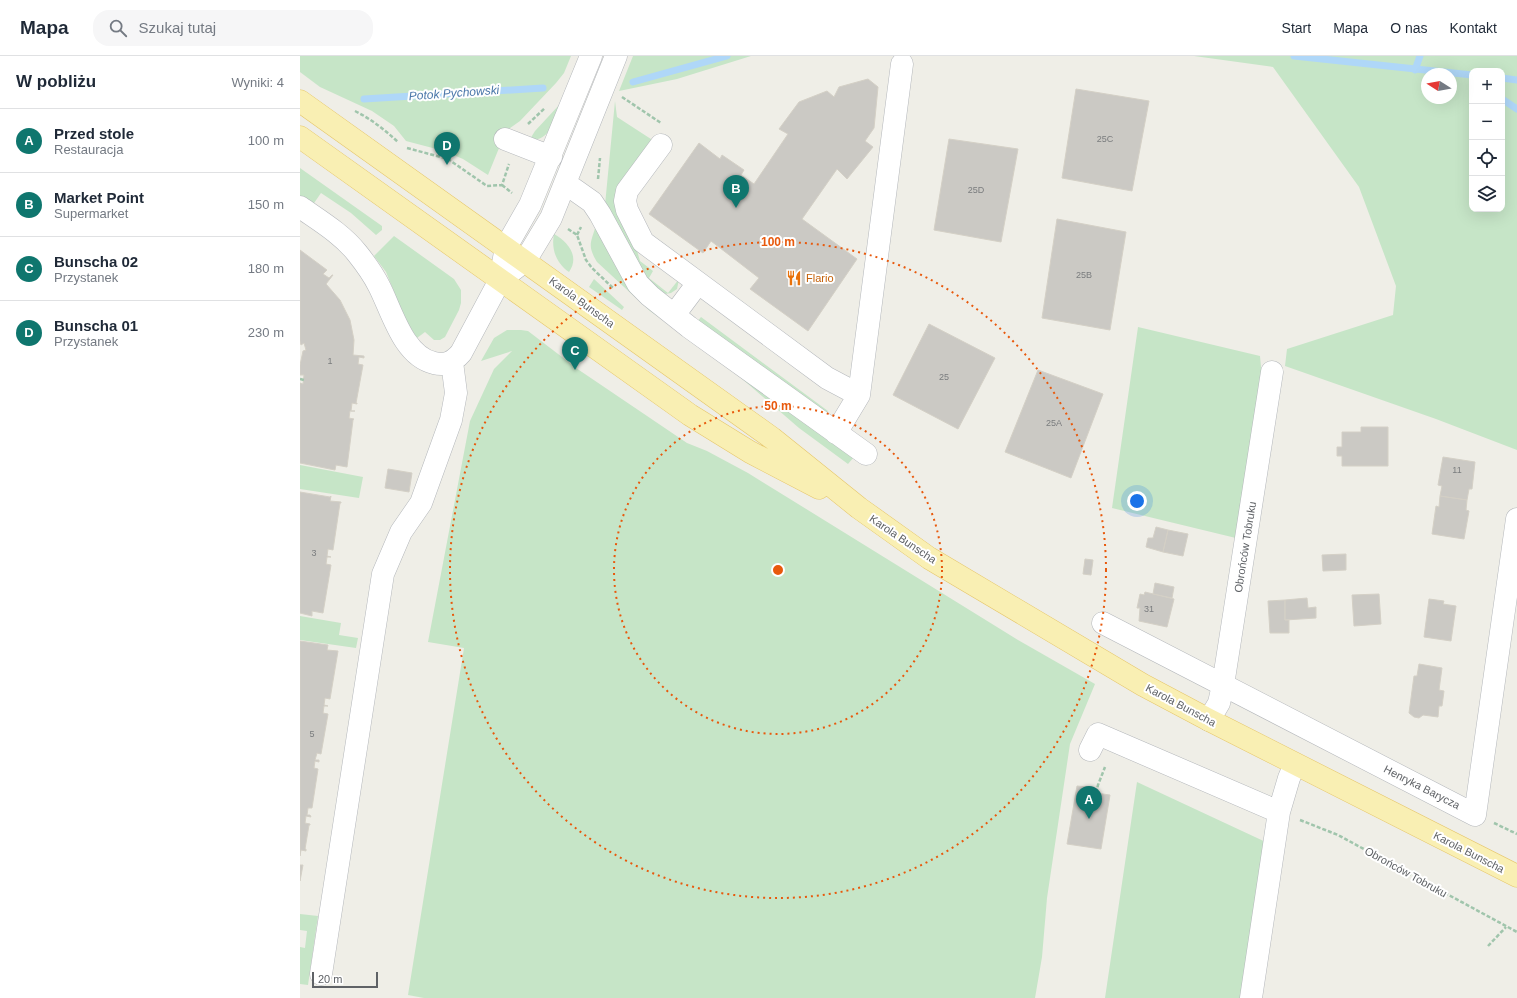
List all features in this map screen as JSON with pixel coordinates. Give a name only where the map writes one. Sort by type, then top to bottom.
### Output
[{"type":"main road","name":"Karola Bunscha","points":[[300,101],[772,438],[859,508],[930,558],[1143,685],[1517,876]]},
{"type":"main road","name":"Karola Bunscha","points":[[300,137],[690,415],[750,452],[859,508]]},
{"type":"street","points":[[300,207],[330,228],[356,252],[376,279],[399,330],[419,355],[427,361],[437,364],[448,364],[452,362],[461,353],[500,280],[506,247],[530,205],[551,157],[591,56]]},
{"type":"street","points":[[500,280],[525,261],[551,218],[616,56]]},
{"type":"street","points":[[836,433],[859,395],[902,64]]},
{"type":"street","points":[[663,135],[627,191],[625,201],[627,210],[643,242],[827,378],[859,395]]},
{"type":"street","points":[[511,142],[551,157]]},
{"type":"street","points":[[565,183],[592,202],[607,224],[638,284],[650,296],[866,454]]},
{"type":"street","points":[[674,315],[698,283]]},
{"type":"street","points":[[321,974],[383,574],[401,532],[421,503],[451,420],[456,393],[452,362]]},
{"type":"street","name":"Obrońców Tobruku","points":[[1209,720],[1219,703],[1223,685],[1272,372]]},
{"type":"street","name":"Henryka Barycza","points":[[1103,623],[1475,814],[1517,519]]},
{"type":"street","points":[[1090,750],[1098,734],[1279,812]]},
{"type":"street","points":[[1251,998],[1279,812],[1289,778],[1296,764]]},
{"type":"path","points":[[620,96],[663,135]]},
{"type":"path","points":[[404,148],[448,159],[488,186],[502,186],[511,142],[547,106]]},
{"type":"path","points":[[351,110],[365,116],[388,132],[399,142]]},
{"type":"path","points":[[1096,793],[1098,785]]},
{"type":"path","name":"Obrońców Tobruku","points":[[1279,812],[1338,835],[1517,932]]},
{"type":"path","points":[[1488,946],[1506,927]]},
{"type":"green space","points":[[300,56],[571,56],[564,73],[556,83],[520,121],[506,131],[488,175],[463,159],[444,151],[406,141],[394,126],[372,111],[320,87],[300,72]]},
{"type":"green space","points":[[633,56],[751,56],[677,79],[619,91]]},
{"type":"green space","points":[[1194,56],[1517,56],[1517,450],[1436,419],[1285,366],[1287,349],[1393,315],[1396,286],[1359,187],[1273,67]]},
{"type":"green space","points":[[615,101],[617,117],[654,141],[619,188],[640,261],[653,271],[649,278],[668,293],[679,279],[677,289],[671,293],[665,294],[649,283],[605,205]]},
{"type":"green space","points":[[560,104],[547,134],[537,139],[530,139],[535,131]]},
{"type":"green space","points":[[300,168],[382,226],[382,230],[376,235],[351,213],[321,193],[312,206],[300,197]]},
{"type":"green space","points":[[596,224],[712,355],[650,311],[597,262],[591,247]]},
{"type":"green space","points":[[554,234],[568,245],[573,255],[572,266],[569,272],[558,260],[554,250]]},
{"type":"green space","points":[[394,236],[454,279],[461,290],[461,303],[459,310],[445,337],[440,340],[434,340],[425,332],[417,338],[405,319],[386,272],[374,256]]},
{"type":"green space","points":[[594,279],[624,307],[622,310],[589,287]]},
{"type":"green space","points":[[701,317],[828,411],[826,415],[697,322]]},
{"type":"green space","points":[[1138,327],[1260,356],[1263,389],[1240,539],[1112,508]]},
{"type":"green space","points":[[507,330],[528,331],[579,370],[687,443],[707,451],[748,473],[1018,640],[1095,684],[1070,744],[1047,898],[1042,957],[1035,998],[424,998],[408,995],[464,648],[428,642],[470,421],[494,369],[512,351],[481,361],[494,338]]},
{"type":"green space","points":[[726,365],[854,457],[848,464],[799,428]]},
{"type":"green space","points":[[300,465],[363,477],[359,498],[300,489]]},
{"type":"green space","points":[[300,616],[341,623],[339,635],[358,638],[356,648],[300,640]]},
{"type":"green space","points":[[1137,782],[1270,844],[1246,998],[1105,998]]},
{"type":"green space","points":[[300,914],[318,916],[308,985],[300,984],[300,947],[305,948],[307,931],[300,930]]},
{"type":"building","points":[[868,79],[878,87],[874,128],[865,141],[873,147],[847,179],[837,169],[802,219],[857,259],[808,331],[750,289],[759,278],[711,241],[703,253],[649,214],[699,143],[720,159],[722,155],[744,170],[741,175],[754,184],[788,134],[779,129],[799,102],[827,91],[834,97],[839,87]]},
{"type":"building","points":[[1076,89],[1149,101],[1132,191],[1062,178]]},
{"type":"building","points":[[949,139],[1018,149],[1001,242],[934,230]]},
{"type":"building","points":[[1057,219],[1126,232],[1110,330],[1042,318]]},
{"type":"building","points":[[300,250],[327,270],[323,274],[329,278],[333,275],[326,284],[340,300],[350,320],[354,340],[353,355],[364,356],[364,358],[359,357],[358,364],[363,365],[357,404],[352,403],[350,411],[349,418],[354,419],[347,467],[336,465],[335,470],[300,463],[300,383],[303,384],[304,375],[300,375],[300,365],[303,351],[306,350],[304,343],[301,345],[300,341]]},
{"type":"building","points":[[929,324],[995,358],[958,429],[893,395]]},
{"type":"building","points":[[1038,370],[1103,394],[1071,478],[1005,452]]},
{"type":"building","points":[[1361,427],[1388,427],[1388,466],[1342,466],[1342,456],[1337,456],[1337,447],[1342,447],[1342,432],[1361,432]]},
{"type":"building","points":[[1443,457],[1475,462],[1472,489],[1469,489],[1467,500],[1440,496],[1442,486],[1438,485]]},
{"type":"building","points":[[388,469],[412,473],[409,492],[385,488]]},
{"type":"building","points":[[300,492],[331,496],[330,501],[341,502],[333,550],[328,549],[327,556],[331,557],[327,557],[326,564],[331,565],[323,613],[312,611],[312,616],[300,613]]},
{"type":"building","points":[[1440,496],[1467,500],[1466,510],[1469,511],[1464,539],[1432,534],[1436,506],[1439,507]]},
{"type":"building","points":[[1156,527],[1168,530],[1163,552],[1146,547],[1148,538],[1153,538]]},
{"type":"building","points":[[1168,530],[1188,534],[1183,556],[1163,552]]},
{"type":"building","points":[[1346,554],[1346,570],[1323,571],[1322,555]]},
{"type":"building","points":[[1085,559],[1093,560],[1091,575],[1083,574]]},
{"type":"building","points":[[1155,583],[1174,587],[1172,598],[1153,594]]},
{"type":"building","points":[[1145,592],[1174,599],[1167,627],[1139,621],[1140,608],[1137,608],[1140,594],[1144,595]]},
{"type":"building","points":[[1379,594],[1381,624],[1354,626],[1352,595]]},
{"type":"building","points":[[1307,598],[1308,608],[1316,607],[1316,618],[1285,620],[1285,600]]},
{"type":"building","points":[[1429,599],[1444,601],[1443,604],[1456,606],[1451,641],[1424,637]]},
{"type":"building","points":[[1285,600],[1285,620],[1289,620],[1289,633],[1270,633],[1268,601]]},
{"type":"building","points":[[300,641],[328,645],[327,650],[338,651],[330,699],[325,698],[324,705],[328,706],[324,706],[323,713],[328,714],[321,754],[317,753],[315,760],[319,760],[319,762],[315,761],[314,768],[318,769],[312,808],[308,808],[307,815],[310,815],[311,817],[306,816],[305,823],[310,825],[305,849],[306,851],[301,850],[300,856]]},
{"type":"building","points":[[1419,664],[1442,668],[1439,690],[1444,691],[1442,706],[1439,706],[1438,717],[1423,715],[1419,718],[1414,717],[1409,713],[1414,676],[1417,676]]},
{"type":"building","points":[[1077,786],[1089,787],[1089,792],[1110,795],[1101,849],[1067,844]]},
{"type":"building","points":[[300,865],[303,865],[300,881]]},
{"type":"waterway","name":"Potok Pychowski","points":[[633,82],[727,56]]},
{"type":"waterway","name":"Potok Pychowski","points":[[1294,56],[1469,75]]},
{"type":"waterway","points":[[1415,70],[1420,56]]},
{"type":"waterway","name":"Potok Pychowski","points":[[1505,78],[1517,80]]},
{"type":"waterway","name":"Potok Pychowski","points":[[364,99],[543,88]]},
{"type":"waterway","points":[[1505,101],[1517,109]]},
{"type":"place","name":"Bunscha 01","points":[[447,165]]},
{"type":"place","name":"Market Point","points":[[736,208]]},
{"type":"place","name":"Flario","points":[[794,278]]},
{"type":"place","name":"Bunscha 02","points":[[575,370]]},
{"type":"place","name":"Przed stole","points":[[1089,819]]}]
